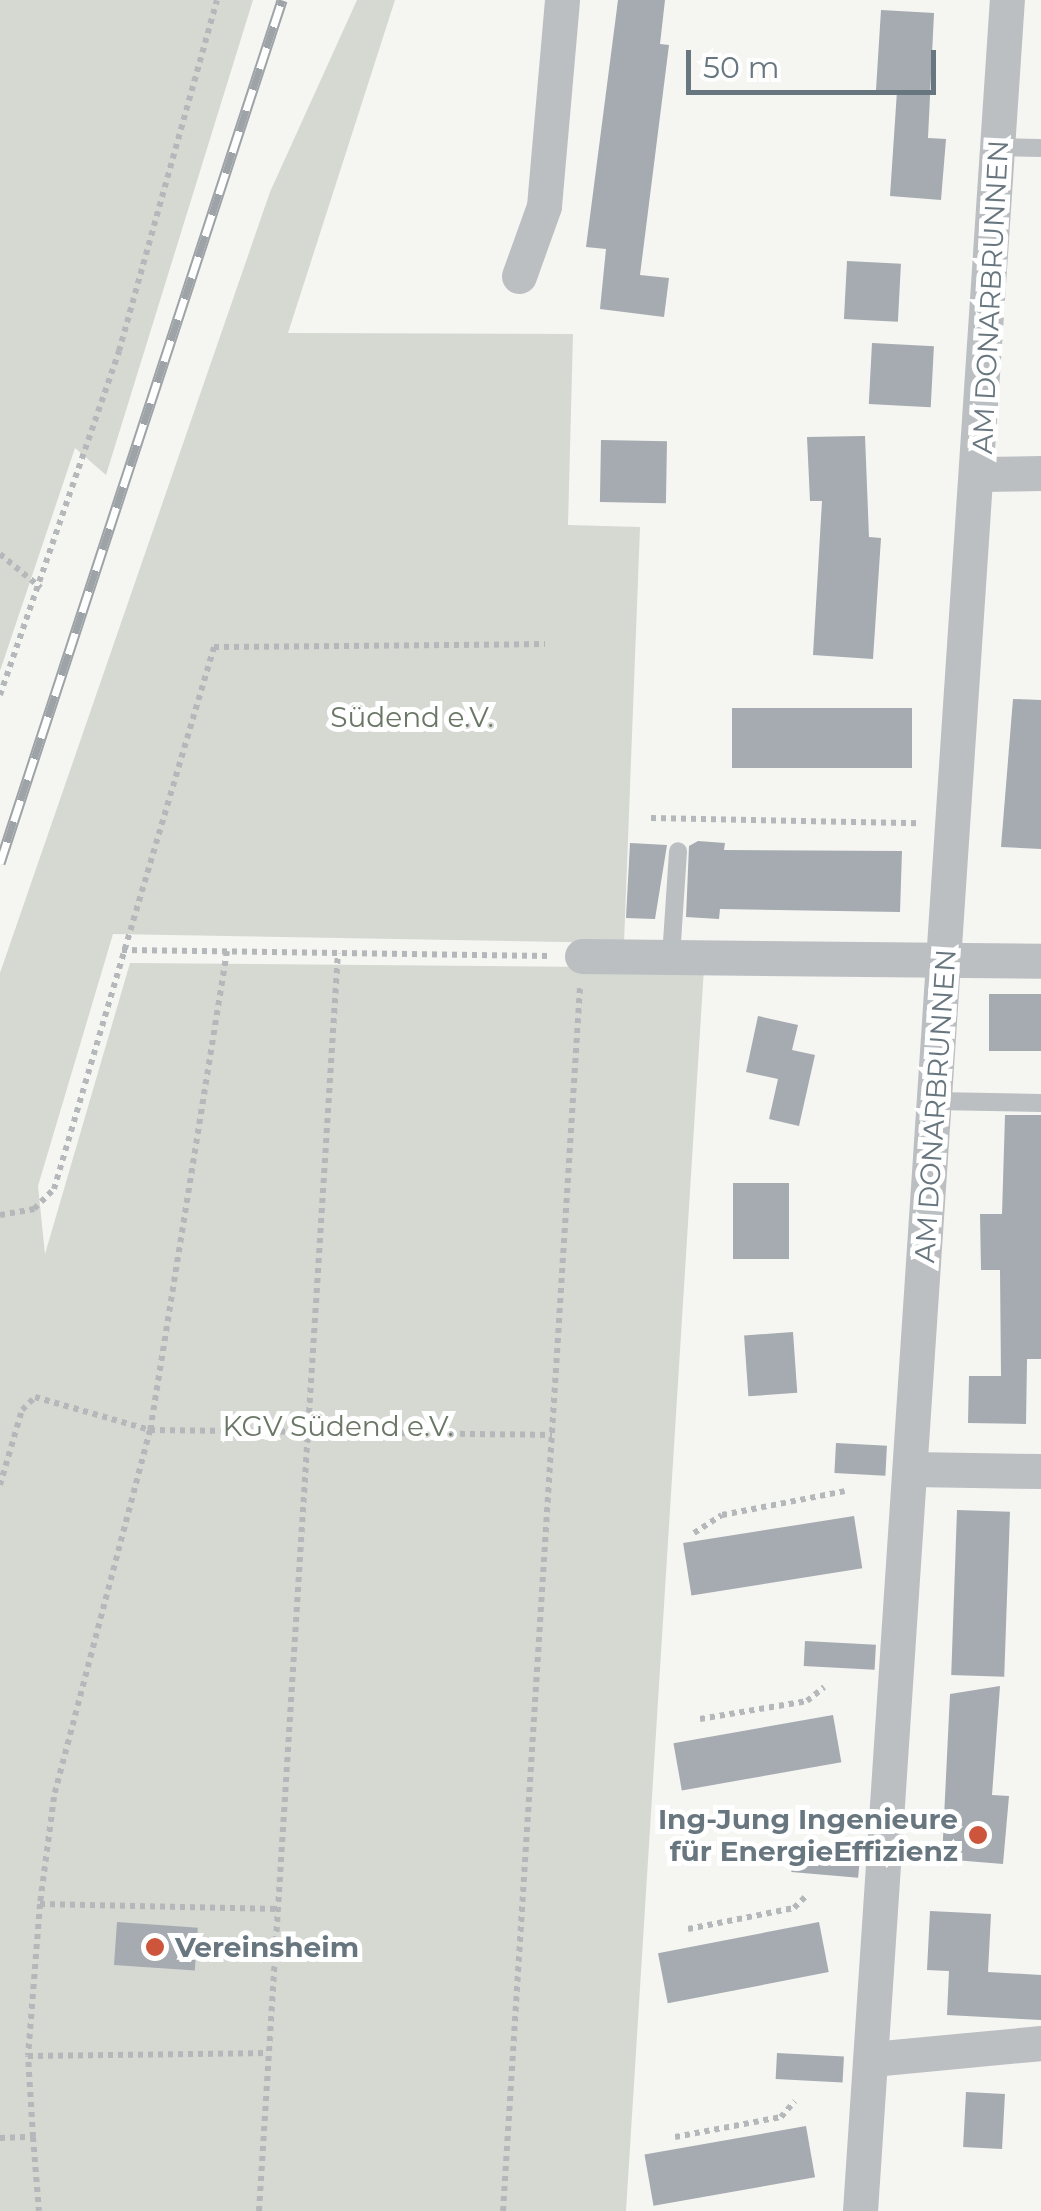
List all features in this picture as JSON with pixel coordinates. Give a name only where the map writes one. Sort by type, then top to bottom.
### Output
[{"type":"street","points":[[519,276],[544,206],[562,0]]},
{"type":"street","name":"AM DONARBRUNNEN","points":[[860,2211],[1008,0]]},
{"type":"street","points":[[979,474],[1041,474]]},
{"type":"street","points":[[582,962],[671,958],[1041,961]]},
{"type":"street","points":[[912,1468],[1041,1471]]},
{"type":"street","points":[[872,2059],[1041,2043]]},
{"type":"lane","points":[[998,147],[1041,148]]},
{"type":"lane","points":[[671,958],[678,850]]},
{"type":"lane","points":[[935,1101],[1041,1103]]},
{"type":"path","points":[[0,695],[42,588],[217,0]]},
{"type":"path","points":[[0,554],[42,588]]},
{"type":"path","points":[[0,1215],[34,1209],[54,1189],[214,647],[545,644]]},
{"type":"path","points":[[651,818],[954,823]]},
{"type":"path","points":[[122,950],[582,962],[503,2211]]},
{"type":"path","points":[[40,2211],[28,2056],[40,1904],[54,1797],[150,1430],[228,951]]},
{"type":"path","points":[[259,2211],[338,953]]},
{"type":"path","points":[[0,1484],[28,1400],[150,1430],[552,1435]]},
{"type":"path","points":[[694,1534],[722,1515],[846,1492]]},
{"type":"path","points":[[700,1719],[807,1701],[824,1687]]},
{"type":"path","points":[[688,1929],[794,1908],[808,1894]]},
{"type":"path","points":[[40,1904],[276,1909]]},
{"type":"path","points":[[28,2056],[268,2053]]},
{"type":"path","points":[[675,2137],[782,2117],[795,2101]]},
{"type":"path","points":[[0,2138],[33,2137]]},
{"type":"green space","points":[[0,0],[253,0],[106,475],[75,448],[0,671]]},
{"type":"green space","name":"KGV Südend e.V.","points":[[357,0],[395,0],[288,333],[573,334],[568,525],[640,527],[624,943],[113,934],[38,1186],[45,1254],[130,963],[704,968],[626,2211],[0,2211],[0,973],[270,192]]},
{"type":"building","points":[[618,0],[665,0],[660,44],[669,45],[640,275],[669,278],[664,317],[600,309],[606,249],[586,247]]},
{"type":"building","points":[[881,10],[934,13],[928,138],[946,139],[941,200],[890,196],[897,91],[876,90]]},
{"type":"building","points":[[847,261],[901,264],[898,322],[844,319]]},
{"type":"building","points":[[872,343],[934,346],[931,407],[869,404]]},
{"type":"building","points":[[865,436],[869,537],[881,538],[873,659],[813,655],[822,501],[810,501],[807,437]]},
{"type":"building","points":[[601,440],[667,441],[666,503],[600,502]]},
{"type":"building","points":[[1013,699],[1041,700],[1041,849],[1001,847]]},
{"type":"building","points":[[732,708],[912,708],[912,768],[732,768]]},
{"type":"building","points":[[698,841],[725,843],[724,850],[902,851],[900,912],[720,909],[719,919],[686,917],[689,846]]},
{"type":"building","points":[[630,843],[667,845],[655,919],[626,918]]},
{"type":"building","points":[[989,994],[1041,994],[1041,1051],[989,1051]]},
{"type":"building","points":[[758,1016],[798,1025],[792,1050],[815,1055],[799,1126],[769,1119],[778,1079],[746,1072]]},
{"type":"building","points":[[1005,1115],[1041,1115],[1041,1359],[1027,1359],[1026,1424],[968,1423],[969,1376],[1001,1376],[1000,1270],[981,1270],[980,1214],[1002,1214]]},
{"type":"building","points":[[733,1183],[789,1183],[789,1259],[733,1259]]},
{"type":"building","points":[[793,1332],[797,1393],[748,1396],[744,1335]]},
{"type":"building","points":[[836,1443],[887,1446],[885,1476],[834,1473]]},
{"type":"building","points":[[957,1510],[1010,1512],[1004,1677],[951,1675]]},
{"type":"building","points":[[854,1516],[862,1568],[691,1595],[683,1543]]},
{"type":"building","points":[[805,1641],[876,1645],[875,1670],[804,1666]]},
{"type":"building","points":[[1000,1686],[992,1795],[1009,1796],[1003,1864],[942,1859],[950,1694]]},
{"type":"building","points":[[833,1715],[841,1762],[682,1790],[673,1743]]},
{"type":"building","points":[[794,1842],[861,1848],[858,1878],[791,1872]]},
{"type":"building","points":[[930,1911],[991,1914],[988,1972],[1041,1975],[1041,2020],[947,2015],[949,1971],[927,1970]]},
{"type":"building","name":"Vereinsheim","points":[[117,1922],[198,1928],[195,1971],[114,1965]]},
{"type":"building","points":[[819,1922],[829,1972],[668,2003],[658,1953]]},
{"type":"building","points":[[777,2053],[844,2057],[843,2082],[776,2079]]},
{"type":"building","points":[[966,2092],[1005,2094],[1002,2149],[963,2147]]},
{"type":"building","points":[[806,2126],[815,2177],[654,2206],[644,2154]]},
{"type":"railway","points":[[0,863],[282,0]]},
{"type":"place","name":"Ing-Jung Ingenieure für EnergieEffizienz","points":[[978,1835]]},
{"type":"place","name":"Vereinsheim","points":[[155,1947]]},
{"type":"park label","name":"Südend e.V.","points":[[412,717]]}]
